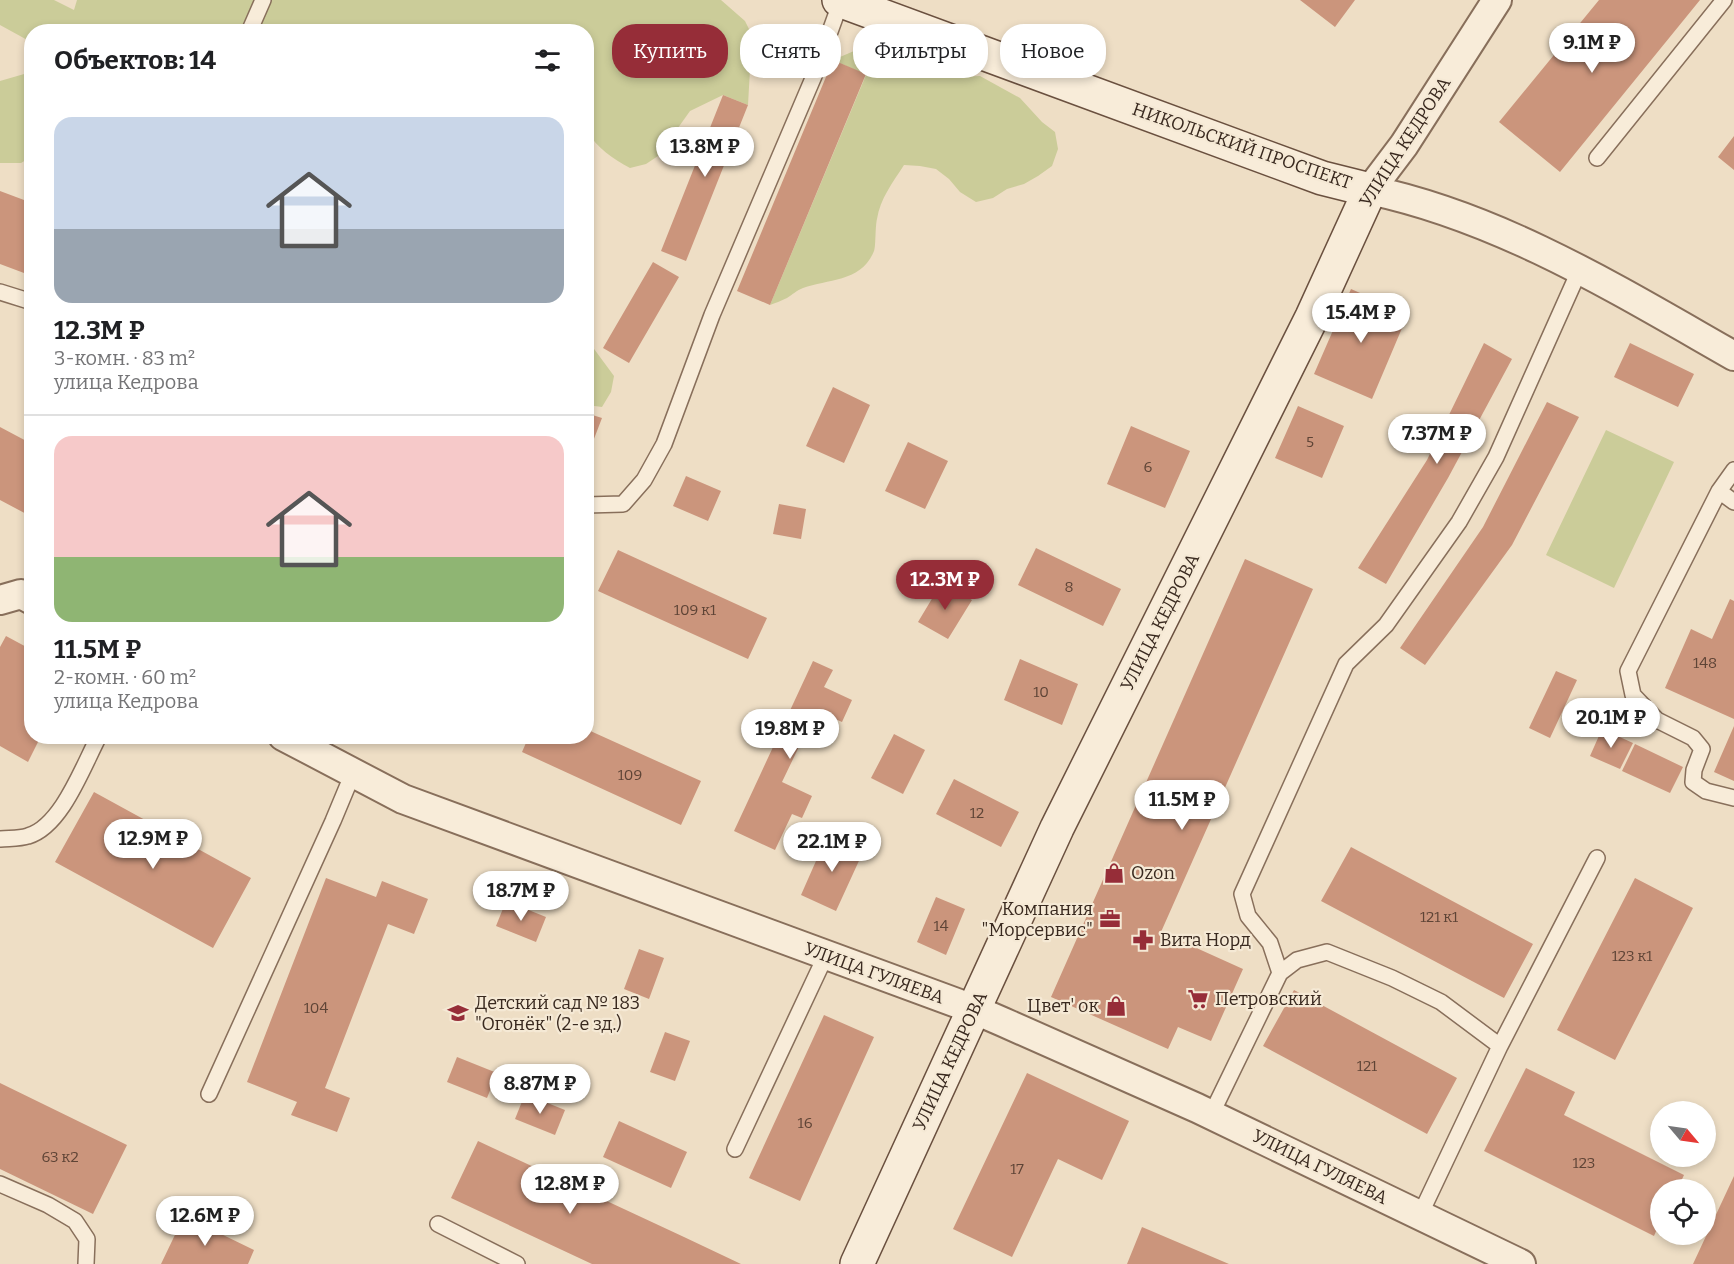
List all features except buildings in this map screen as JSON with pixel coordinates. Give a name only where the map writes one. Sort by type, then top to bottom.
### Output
[{"type":"main road","name":"НИКОЛЬСКИЙ ПРОСПЕКТ","points":[[840,0],[1322,178],[1370,190]]},
{"type":"main road","name":"УЛИЦА КЕДРОВА","points":[[856,1264],[1057,828],[1312,317],[1370,190]]},
{"type":"street","name":"УЛИЦА КЕДРОВА","points":[[1370,190],[1404,145],[1497,0]]},
{"type":"street","name":"НИКОЛЬСКИЙ ПРОСПЕКТ","points":[[1370,190],[1402,197],[1499,231],[1580,269],[1734,356]]},
{"type":"street","points":[[0,600],[21,594],[24,596]]},
{"type":"street","name":"УЛИЦА ГУЛЯЕВА","points":[[298,744],[403,799],[973,1009],[1211,1115],[1521,1264]]},
{"type":"lane","points":[[252,24],[263,0]]},
{"type":"lane","points":[[594,505],[623,504],[644,480],[664,444],[712,315],[814,76],[840,0]]},
{"type":"lane","points":[[1598,158],[1724,0]]},
{"type":"lane","points":[[1280,973],[1270,943],[1248,916],[1242,894],[1346,664],[1386,625],[1459,522],[1496,457],[1580,269]]},
{"type":"lane","points":[[0,292],[24,300]]},
{"type":"lane","points":[[1734,470],[1719,492],[1628,670],[1633,695],[1657,720],[1693,738],[1702,749],[1694,770],[1693,782],[1706,791],[1734,798]]},
{"type":"lane","points":[[1719,492],[1734,502]]},
{"type":"lane","points":[[0,840],[28,836],[49,825],[62,808],[95,744]]},
{"type":"lane","points":[[209,1094],[353,773]]},
{"type":"lane","points":[[1420,1215],[1500,1046],[1597,858]]},
{"type":"lane","points":[[1211,1115],[1280,973],[1297,960],[1327,952],[1392,978],[1441,1002],[1500,1046]]},
{"type":"lane","points":[[735,1149],[826,955]]},
{"type":"lane","points":[[0,1184],[48,1205],[75,1221],[87,1239],[86,1264]]},
{"type":"lane","points":[[438,1224],[518,1264]]},
{"type":"green space","points":[[0,0],[54,0],[74,10],[77,0],[721,0],[746,24],[740,24],[740,78],[750,78],[748,105],[723,95],[690,111],[658,156],[646,164],[630,168],[606,152],[594,140],[594,24],[24,24],[24,38],[0,25]]},
{"type":"green space","points":[[853,51],[853,69],[841,64],[841,57]]},
{"type":"green space","points":[[24,74],[24,161],[21,163],[0,163],[0,81]]},
{"type":"green space","points":[[865,78],[984,78],[1020,98],[1042,122],[1055,132],[1058,149],[1052,166],[1024,184],[1007,189],[993,198],[976,202],[960,192],[936,169],[904,165],[881,205],[876,222],[875,249],[869,261],[853,274],[803,288],[770,305]]},
{"type":"green space","points":[[594,349],[614,376],[611,392],[602,407],[594,406]]},
{"type":"green space","points":[[1606,430],[1674,462],[1614,588],[1546,555]]},
{"type":"place","name":"Ozon","points":[[1114,873]]},
{"type":"place","name":"Компания \"Морсервис\"","points":[[1110,919]]},
{"type":"place","name":"Вита Норд","points":[[1143,940]]},
{"type":"place","name":"Петровский","points":[[1198,999]]},
{"type":"place","name":"Цвет' ок","points":[[1116,1006]]},
{"type":"place","name":"Детский сад № 183 \"Огонёк\" (2-е зд.)","points":[[458,1013]]}]
